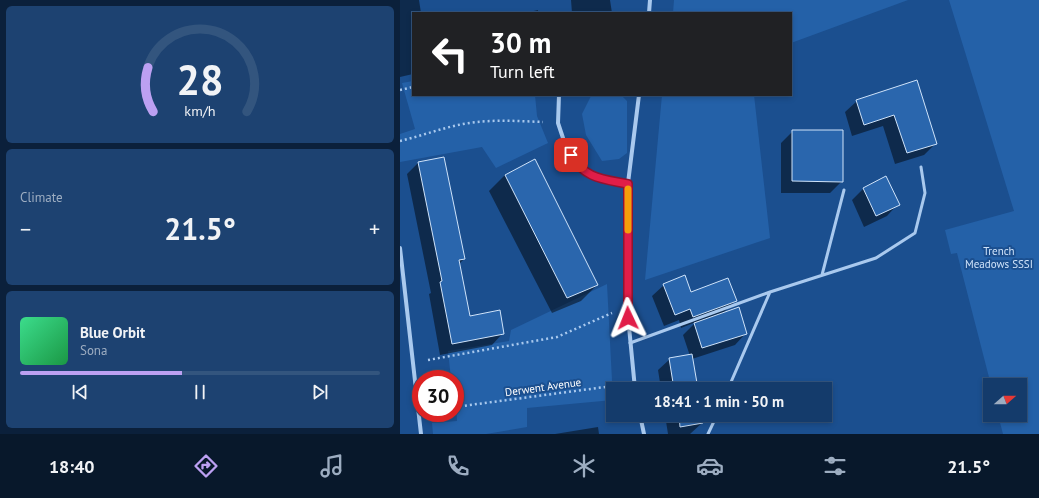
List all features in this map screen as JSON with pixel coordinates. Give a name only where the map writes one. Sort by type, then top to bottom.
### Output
[{"type":"street","points":[[649,12],[650,0]]},
{"type":"street","points":[[559,96],[558,123],[565,144],[577,165],[595,178],[628,184]]},
{"type":"street","points":[[634,382],[627,306],[628,184],[639,96]]},
{"type":"street","points":[[400,248],[421,434]]},
{"type":"street","points":[[641,422],[644,434]]},
{"type":"lane","points":[[630,343],[770,292],[876,258],[915,233],[925,193],[921,167]]},
{"type":"lane","points":[[822,275],[844,190]]},
{"type":"lane","points":[[731,382],[770,292]]},
{"type":"lane","points":[[708,434],[714,422]]},
{"type":"path","points":[[400,90],[412,87]]},
{"type":"path","points":[[400,141],[461,124],[485,121],[501,120],[558,123]]},
{"type":"path","points":[[414,362],[557,337],[627,306]]},
{"type":"path","name":"Derwent Avenue","points":[[464,406],[606,387]]},
{"type":"green space","points":[[674,0],[908,0],[792,43],[792,12],[673,12]]},
{"type":"green space","name":"Trench Meadows SSSI","points":[[949,0],[1039,0],[1039,434],[1003,434],[1000,422],[1027,422],[1027,378],[989,378],[957,253],[951,254],[945,230],[1014,211]]},
{"type":"green space","points":[[412,81],[412,96],[535,96],[537,116],[548,143],[496,168],[482,147],[400,162],[400,134],[415,129],[402,83]]},
{"type":"green space","points":[[591,96],[622,96],[627,101],[627,153],[619,159],[602,161],[586,135],[582,114]]},
{"type":"green space","points":[[662,96],[754,96],[770,238],[645,280]]},
{"type":"green space","points":[[607,284],[612,382],[606,382],[606,401],[527,408],[527,427],[486,434],[433,434],[432,423],[464,422],[464,370],[450,370],[448,351],[509,341],[511,330]]},
{"type":"building","points":[[917,80],[937,144],[907,153],[894,115],[864,125],[856,100]]},
{"type":"building","points":[[792,130],[843,130],[843,182],[792,181]]},
{"type":"building","points":[[444,157],[465,259],[459,260],[470,316],[500,310],[504,334],[452,344],[440,282],[442,281],[418,162]]},
{"type":"building","points":[[535,159],[598,285],[567,298],[505,175]]},
{"type":"building","points":[[886,176],[900,205],[876,216],[863,188]]},
{"type":"building","points":[[685,275],[691,292],[728,278],[737,301],[693,317],[690,309],[675,315],[663,284]]},
{"type":"building","points":[[739,307],[747,334],[702,348],[694,323]]},
{"type":"building","points":[[692,354],[697,382],[673,382],[669,358]]},
{"type":"building","points":[[680,422],[703,422],[703,423],[680,427]]},
{"type":"slow traffic","points":[[628,189],[628,230]]},
{"type":"route","points":[[571,155],[577,165],[595,178],[628,184],[628,318]]}]
